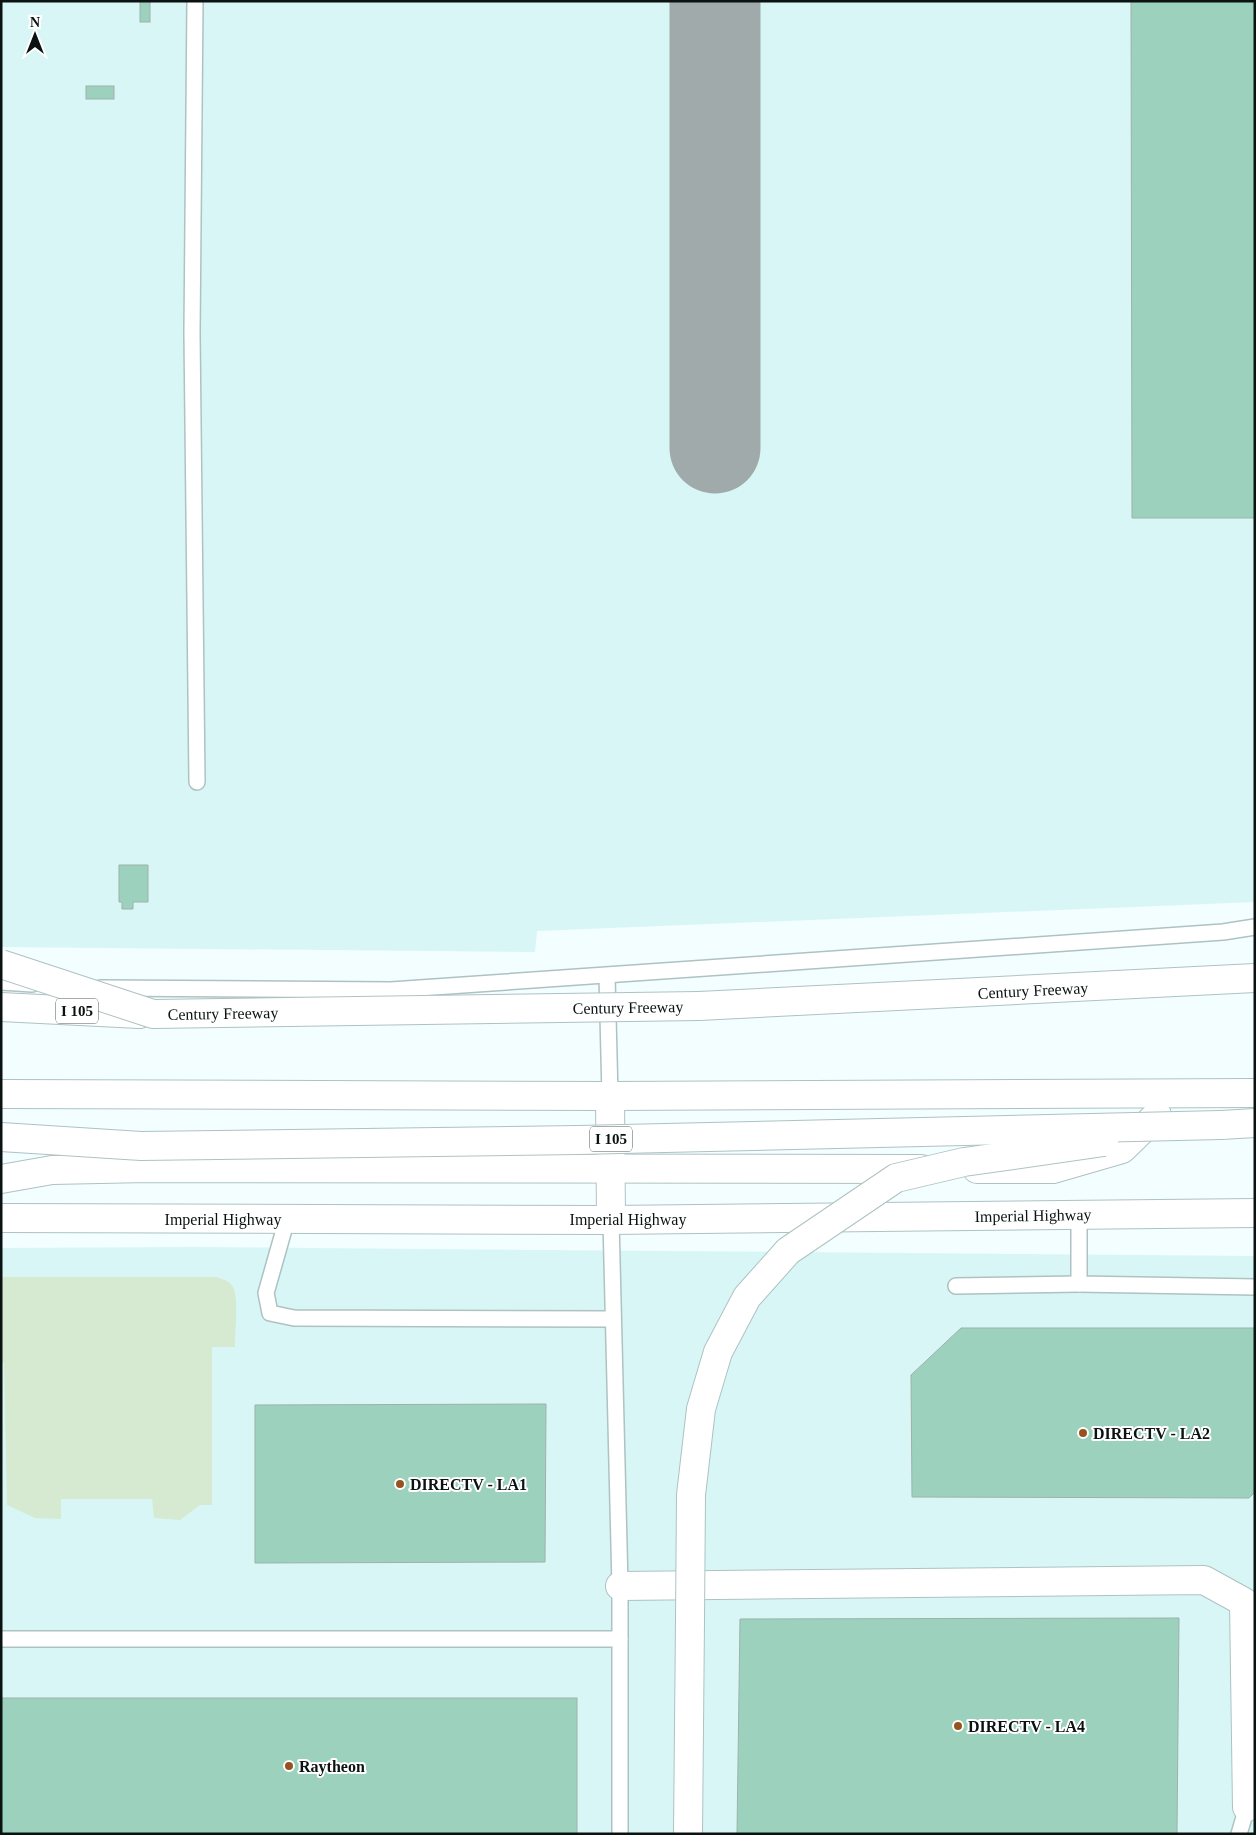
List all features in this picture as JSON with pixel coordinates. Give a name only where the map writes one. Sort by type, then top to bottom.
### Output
[{"type":"main road","points":[[1,964],[153,1014]]},
{"type":"main road","name":"Century Freeway","points":[[1,1007],[153,1014],[699,1006],[1255,978]]},
{"type":"main road","points":[[1,1094],[610,1096],[1255,1093]]},
{"type":"main road","points":[[1,1179],[52,1170],[138,1168],[1053,1169],[1122,1149],[1154,1119],[1171,1094]]},
{"type":"main road","points":[[610,1096],[611,1220]]},
{"type":"main road","name":"I 105","points":[[1,1137],[141,1146],[578,1140],[1255,1123]]},
{"type":"main road","points":[[688,1834],[691,1495],[704,1399],[718,1352],[747,1296],[788,1251],[896,1178],[964,1162],[1221,1125]]},
{"type":"main road","points":[[1,1146],[141,1146]]},
{"type":"main road","name":"Imperial Highway","points":[[1,1218],[611,1220],[1255,1213]]},
{"type":"main road","points":[[620,1586],[1204,1580],[1244,1602],[1247,1807]]},
{"type":"lane","points":[[195,1],[192,343],[198,782]]},
{"type":"lane","points":[[1,982],[124,989],[391,990],[1223,932],[1255,927]]},
{"type":"lane","points":[[607,976],[610,1096]]},
{"type":"lane","points":[[1079,1215],[1079,1284]]},
{"type":"lane","points":[[287,1219],[266,1293],[270,1313],[294,1318],[613,1319]]},
{"type":"lane","points":[[611,1220],[620,1586],[620,1834]]},
{"type":"lane","points":[[956,1286],[1079,1284],[1255,1287]]},
{"type":"lane","points":[[1,1639],[620,1639]]},
{"type":"lane","points":[[1239,1834],[1247,1807]]},
{"type":"shaded area","points":[[1,1],[1255,1],[1255,902],[537,931],[535,952],[1,947]]},
{"type":"shaded area","points":[[194,1247],[1255,1256],[1255,1834],[1,1834],[1,1248]]},
{"type":"green space","points":[[1,1277],[216,1277],[226,1280],[232,1285],[236,1300],[235,1347],[212,1347],[212,1505],[200,1505],[180,1520],[154,1518],[152,1499],[61,1499],[61,1519],[35,1518],[7,1505],[4,1363],[1,1363]]},
{"type":"building","points":[[140,1],[150,1],[150,22],[140,22]]},
{"type":"building","points":[[1131,1],[1255,1],[1255,518],[1132,518]]},
{"type":"building","points":[[86,86],[114,86],[114,99],[86,99]]},
{"type":"building","points":[[119,865],[148,865],[148,902],[133,902],[133,909],[122,909],[122,902],[119,902]]},
{"type":"building","name":"DIRECTV - LA2","points":[[961,1328],[1255,1328],[1255,1492],[1249,1498],[912,1497],[911,1375]]},
{"type":"building","name":"DIRECTV - LA1","points":[[546,1404],[545,1562],[255,1563],[255,1405]]},
{"type":"building","name":"DIRECTV - LA4","points":[[1179,1618],[1177,1834],[737,1834],[740,1619]]},
{"type":"building","name":"Raytheon","points":[[1,1698],[577,1698],[577,1834],[1,1834]]},
{"type":"taxiway","points":[[715,1],[715,448]]},
{"type":"place","name":"DIRECTV - LA2","points":[[1083,1433]]},
{"type":"place","name":"DIRECTV - LA1","points":[[400,1484]]},
{"type":"place","name":"DIRECTV - LA4","points":[[958,1726]]},
{"type":"place","name":"Raytheon","points":[[289,1766]]}]
